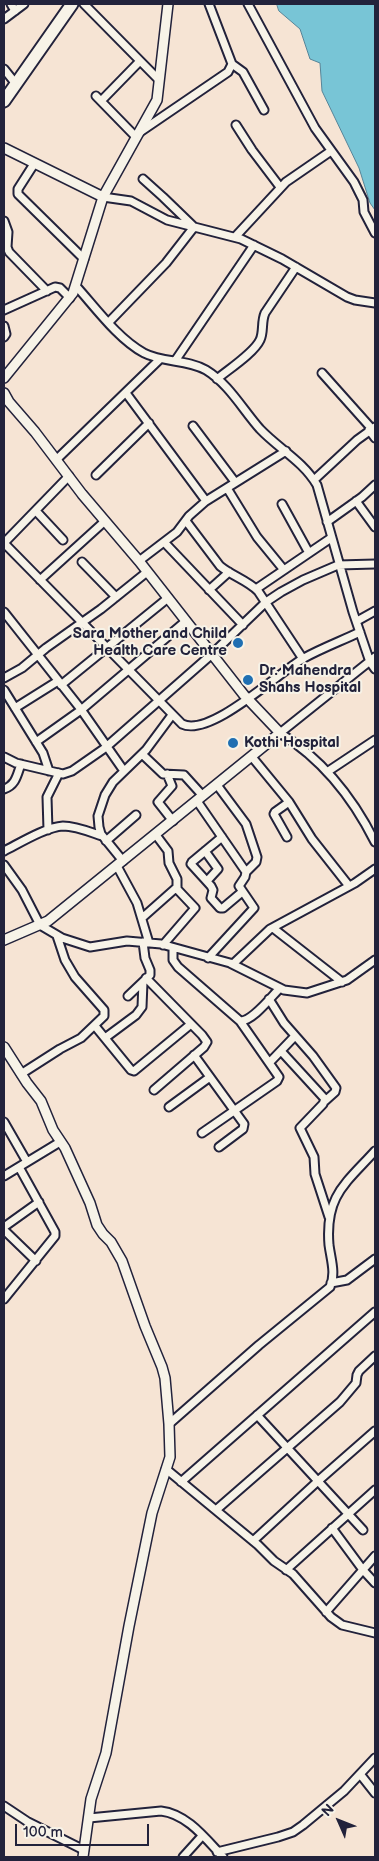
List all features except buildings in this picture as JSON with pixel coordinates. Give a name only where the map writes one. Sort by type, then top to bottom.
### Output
[{"type":"main road","points":[[4,101],[72,4]]},
{"type":"street","points":[[4,19],[13,7],[24,4]]},
{"type":"street","points":[[84,4],[159,80]]},
{"type":"street","points":[[209,4],[232,64],[243,72],[264,110]]},
{"type":"street","points":[[248,4],[314,128],[354,182],[363,200],[364,212],[375,233]]},
{"type":"street","points":[[4,378],[70,298],[76,286],[103,197],[157,100],[166,5]]},
{"type":"street","points":[[137,135],[98,99],[140,61]]},
{"type":"street","points":[[137,135],[228,72],[232,64]]},
{"type":"street","points":[[4,70],[16,84]]},
{"type":"street","points":[[236,125],[280,187]]},
{"type":"street","points":[[4,148],[103,197],[132,201],[158,216],[235,237],[254,245],[347,297],[355,300],[375,302]]},
{"type":"street","points":[[235,237],[280,187],[331,150]]},
{"type":"street","points":[[34,164],[18,189],[18,194],[84,259]]},
{"type":"street","points":[[143,179],[194,227]]},
{"type":"street","points":[[4,221],[8,232],[7,247],[9,252],[47,291]]},
{"type":"street","points":[[109,322],[166,263],[194,227]]},
{"type":"street","points":[[175,361],[254,245]]},
{"type":"street","points":[[217,379],[257,345],[262,334],[262,323],[265,313],[296,268]]},
{"type":"street","points":[[76,286],[130,344],[143,353],[207,370],[225,386],[262,431],[301,464],[314,480],[356,621],[373,659],[375,669]]},
{"type":"street","points":[[4,310],[58,287],[70,298]]},
{"type":"street","points":[[4,326],[6,334],[4,337]]},
{"type":"street","points":[[56,460],[160,358]]},
{"type":"street","points":[[322,373],[372,428],[375,438]]},
{"type":"street","points":[[4,393],[9,402],[139,561],[248,699],[280,733],[299,744],[343,789],[374,836]]},
{"type":"street","points":[[126,393],[206,500]]},
{"type":"street","points":[[96,475],[149,423]]},
{"type":"street","points":[[193,426],[235,482]]},
{"type":"street","points":[[314,480],[372,428]]},
{"type":"street","points":[[139,561],[177,532],[206,500],[286,452]]},
{"type":"street","points":[[69,476],[4,543],[182,724],[187,726],[204,724],[248,699],[303,659],[360,632]]},
{"type":"street","points":[[327,522],[375,485]]},
{"type":"street","points":[[227,488],[257,537],[284,570]]},
{"type":"street","points":[[356,501],[375,528]]},
{"type":"street","points":[[282,504],[308,553]]},
{"type":"street","points":[[36,510],[63,540]]},
{"type":"street","points":[[40,580],[105,521]]},
{"type":"street","points":[[186,521],[214,558],[229,572],[256,589],[303,659]]},
{"type":"street","points":[[256,589],[331,538]]},
{"type":"street","points":[[164,542],[242,625]]},
{"type":"street","points":[[82,562],[116,597]]},
{"type":"street","points":[[4,757],[21,764],[49,771],[59,773],[72,771],[108,746],[212,654],[266,602],[298,582],[338,565],[375,564]]},
{"type":"street","points":[[4,678],[22,668],[147,572]]},
{"type":"street","points":[[209,590],[229,572]]},
{"type":"street","points":[[15,708],[59,683],[107,648],[168,598]]},
{"type":"street","points":[[356,621],[375,611]]},
{"type":"street","points":[[4,612],[81,710],[124,771]]},
{"type":"street","points":[[36,742],[81,710],[186,621]]},
{"type":"street","points":[[4,940],[48,922],[373,659]]},
{"type":"street","points":[[4,690],[43,753],[49,771]]},
{"type":"street","points":[[128,996],[150,972],[145,958],[146,943],[142,918],[120,864],[98,827],[98,816],[105,795],[112,782],[142,754],[172,714]]},
{"type":"street","points":[[326,772],[375,740]]},
{"type":"street","points":[[142,754],[161,773],[184,775],[222,838],[246,872]]},
{"type":"street","points":[[252,757],[289,802],[312,839],[349,886]]},
{"type":"street","points":[[4,789],[16,780],[21,764]]},
{"type":"street","points":[[48,830],[47,797],[59,773]]},
{"type":"street","points":[[167,774],[172,786],[158,802],[173,821]]},
{"type":"street","points":[[208,958],[253,911],[253,906],[239,886],[246,872],[256,862],[257,857],[246,824],[218,785]]},
{"type":"street","points":[[287,837],[274,814],[289,802]]},
{"type":"street","points":[[104,838],[136,815]]},
{"type":"street","points":[[4,851],[48,830],[62,826],[73,827],[104,838]]},
{"type":"street","points":[[142,918],[176,887],[177,879],[169,864],[168,851],[156,834]]},
{"type":"street","points":[[222,838],[191,863],[213,890],[211,898],[220,908],[224,908],[242,892]]},
{"type":"street","points":[[205,851],[218,869],[207,881]]},
{"type":"street","points":[[4,865],[22,890],[40,925],[58,936],[90,947],[127,941],[163,945],[233,964],[280,988],[307,994],[347,980],[375,960]]},
{"type":"street","points":[[233,964],[263,934],[349,886],[375,869]]},
{"type":"street","points":[[163,945],[195,908],[176,887]]},
{"type":"street","points":[[273,928],[342,982]]},
{"type":"street","points":[[21,1074],[81,1038],[104,1016],[104,1010],[75,977],[65,960],[58,936]]},
{"type":"street","points":[[173,948],[173,960],[178,967],[240,1021],[270,1062],[279,1079],[202,1133]]},
{"type":"street","points":[[144,980],[191,1024],[206,1042],[154,1090]]},
{"type":"street","points":[[105,1038],[136,1015],[142,1007],[144,980]]},
{"type":"street","points":[[240,1021],[246,1021],[280,988]]},
{"type":"street","points":[[269,999],[276,1013],[313,1056],[336,1088],[335,1092],[301,1126],[314,1157],[315,1174],[330,1219]]},
{"type":"street","points":[[95,1026],[131,1070],[134,1071],[191,1024]]},
{"type":"street","points":[[270,1062],[295,1036]]},
{"type":"street","points":[[4,1047],[21,1074],[42,1101],[53,1130],[65,1148],[90,1203],[97,1225],[111,1242],[122,1262],[145,1326],[162,1366],[169,1424],[170,1457],[152,1512],[106,1753],[91,1799],[85,1854],[28,1822],[4,1806]]},
{"type":"street","points":[[281,1051],[325,1101]]},
{"type":"street","points":[[194,1055],[244,1126],[219,1147]]},
{"type":"street","points":[[169,1107],[210,1077]]},
{"type":"street","points":[[4,1122],[27,1162]]},
{"type":"street","points":[[4,1176],[60,1142]]},
{"type":"street","points":[[169,1424],[259,1345],[324,1293],[334,1276],[329,1243],[331,1208],[340,1189],[375,1151]]},
{"type":"street","points":[[4,1299],[55,1236],[55,1232],[19,1167]]},
{"type":"street","points":[[36,1260],[4,1229],[39,1202]]},
{"type":"street","points":[[331,1283],[347,1280],[375,1259]]},
{"type":"street","points":[[4,1285],[10,1291]]},
{"type":"street","points":[[181,1482],[375,1312]]},
{"type":"street","points":[[216,1510],[288,1449],[354,1388],[359,1371],[375,1356]]},
{"type":"street","points":[[257,1415],[363,1530]]},
{"type":"street","points":[[253,1541],[375,1431]]},
{"type":"street","points":[[166,1469],[286,1570],[304,1586],[326,1612],[342,1625],[375,1633]]},
{"type":"street","points":[[286,1570],[375,1490]]},
{"type":"street","points":[[332,1528],[375,1583]]},
{"type":"street","points":[[326,1612],[375,1556]]},
{"type":"street","points":[[89,1818],[161,1811],[172,1812],[181,1816],[220,1854],[293,1832],[344,1791],[375,1758]]},
{"type":"street","points":[[360,1774],[375,1793]]},
{"type":"street","points":[[183,1857],[202,1836]]},
{"type":"water","points":[[277,4],[375,4],[375,210],[370,203],[359,168],[322,91],[320,63],[310,59],[300,29],[279,11]]},
{"type":"place","name":"Sara Mother and Child Health Care Centre","points":[[238,643]]},
{"type":"place","name":"Dr. Mahendra Shahs Hospital","points":[[248,680]]},
{"type":"place","name":"Kothi Hospital","points":[[233,743]]}]
